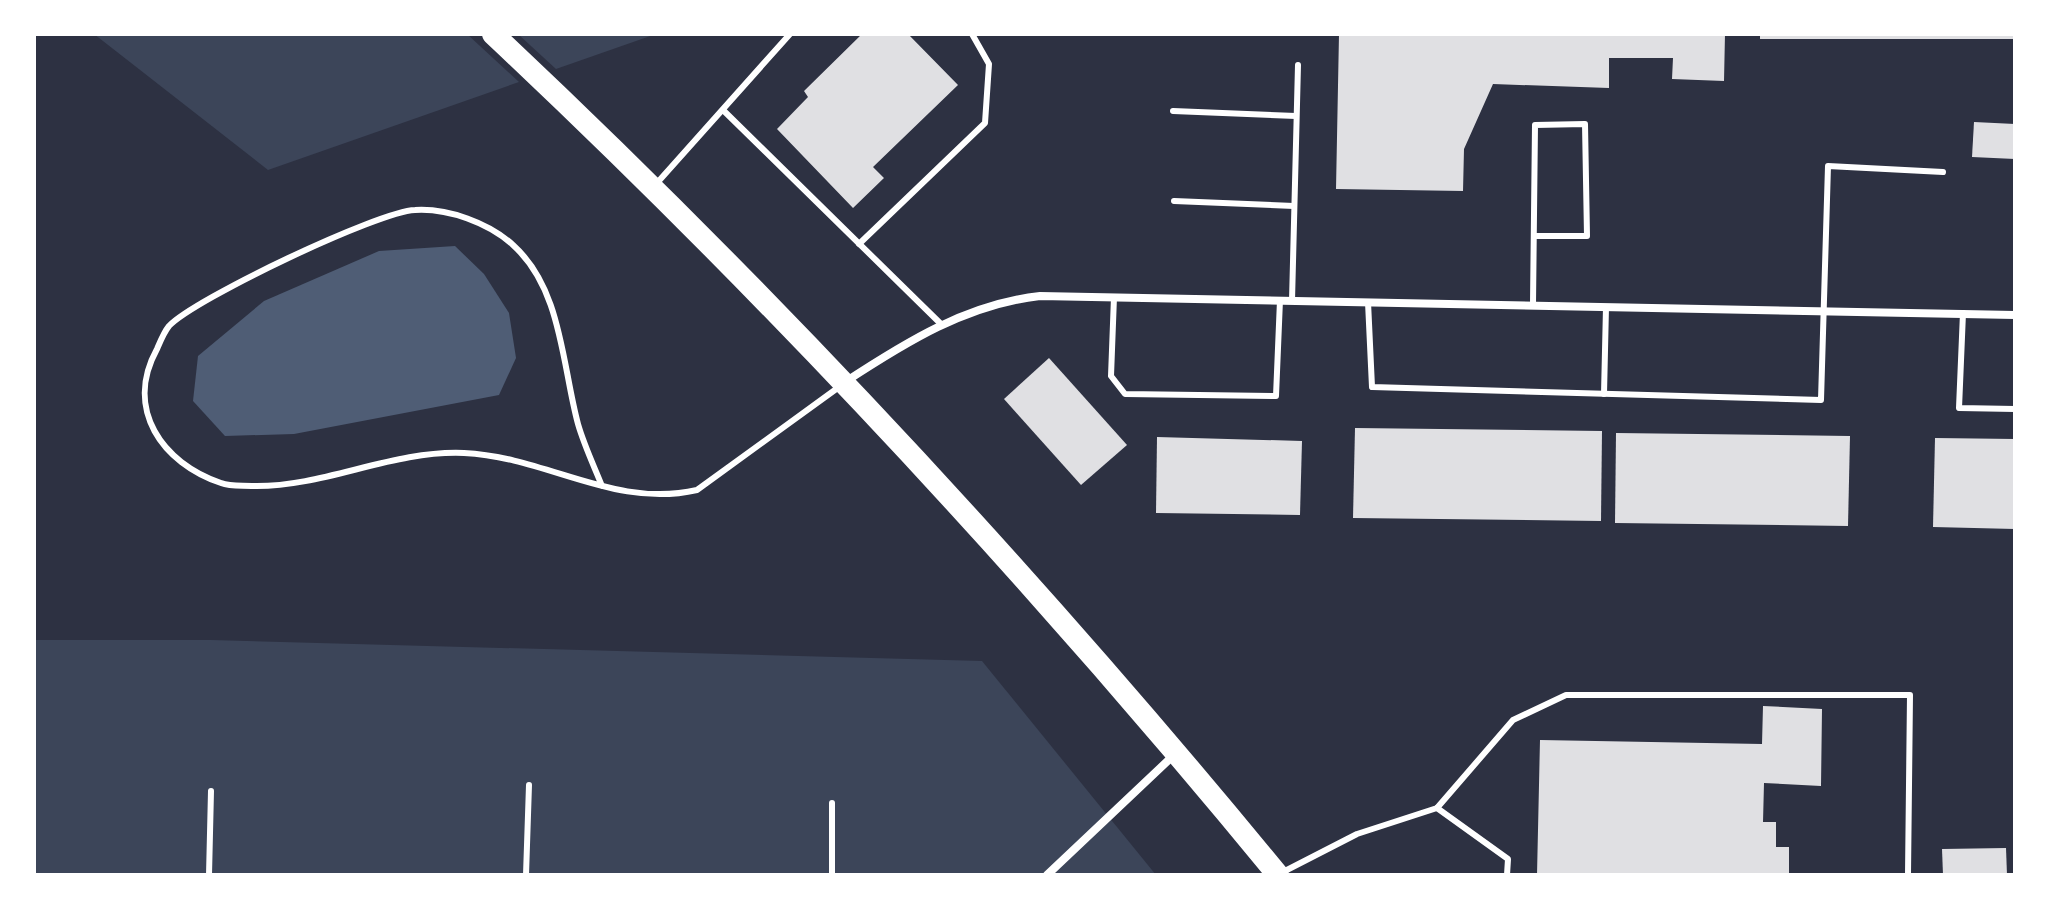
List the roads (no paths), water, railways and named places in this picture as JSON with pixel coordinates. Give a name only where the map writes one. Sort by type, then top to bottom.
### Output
[{"type":"highway","points":[[493,34],[654,186],[845,383],[1034,589],[1278,875]]},
{"type":"street","points":[[845,383],[908,341],[942,325],[1000,300],[1040,296],[2015,315]]},
{"type":"street","points":[[1047,875],[1176,754]]},
{"type":"lane","points":[[654,186],[790,34]]},
{"type":"lane","points":[[859,244],[985,123],[989,64],[972,34]]},
{"type":"lane","points":[[1292,301],[1298,65]]},
{"type":"lane","points":[[724,111],[942,325]]},
{"type":"lane","points":[[1173,111],[1296,116]]},
{"type":"lane","points":[[1533,304],[1535,125],[1585,124],[1587,236],[1536,236]]},
{"type":"lane","points":[[1368,302],[1372,387],[1821,400],[1828,166],[1943,172]]},
{"type":"lane","points":[[1174,201],[1294,206]]},
{"type":"lane","points":[[602,486],[579,426],[551,307],[534,271],[513,245],[482,224],[448,214],[416,210],[383,215],[214,295],[169,326],[150,361],[143,390],[150,424],[165,449],[192,472],[225,485],[267,486],[322,479],[408,458],[462,453],[530,462],[602,486],[630,495],[670,496],[697,490],[845,383]]},
{"type":"lane","points":[[1114,297],[1111,376],[1125,394],[1276,396],[1280,300]]},
{"type":"lane","points":[[1604,394],[1606,307]]},
{"type":"lane","points":[[1963,313],[1959,408],[2015,409]]},
{"type":"lane","points":[[1278,875],[1357,834],[1437,808],[1513,720],[1566,695],[1910,695],[1908,875]]},
{"type":"lane","points":[[526,875],[529,785]]},
{"type":"lane","points":[[209,875],[211,791]]},
{"type":"lane","points":[[832,803],[832,875]]},
{"type":"lane","points":[[1437,808],[1508,859],[1507,875]]}]
